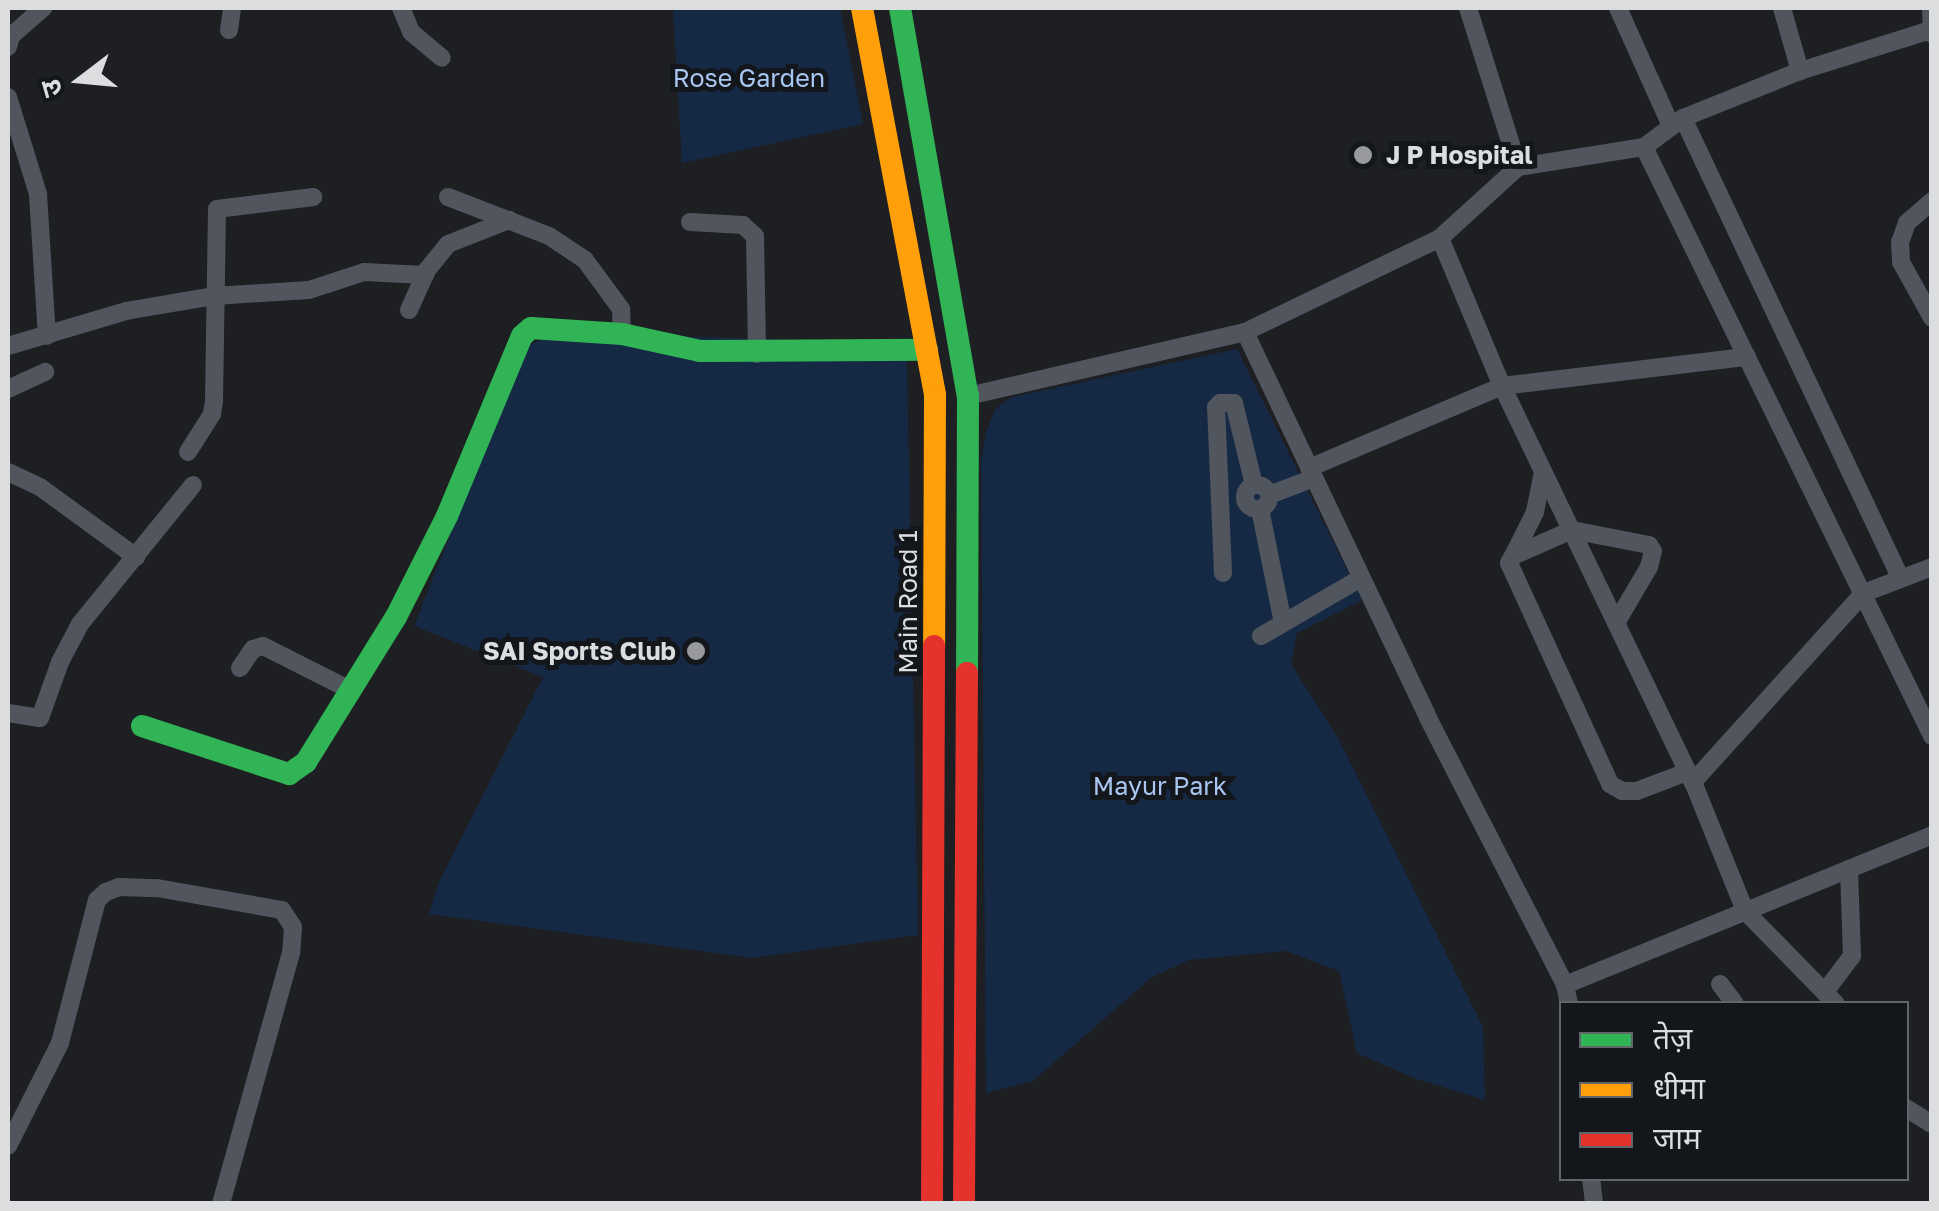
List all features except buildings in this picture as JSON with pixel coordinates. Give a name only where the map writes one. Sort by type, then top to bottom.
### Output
[{"type":"main road","name":"Main Road 1","points":[[862,8],[935,395],[932,1204]]},
{"type":"main road","points":[[900,8],[968,396],[965,1196],[934,1178]]},
{"type":"main road","points":[[142,726],[289,774],[306,762],[352,691],[446,516],[522,336],[542,326],[622,334],[700,350],[758,354],[927,350]]},
{"type":"street","points":[[8,47],[11,36],[43,8]]},
{"type":"street","points":[[228,30],[232,8]]},
{"type":"street","points":[[401,8],[411,32],[442,58]]},
{"type":"street","points":[[1468,8],[1518,167]]},
{"type":"street","points":[[1618,8],[1900,577]]},
{"type":"street","points":[[1782,8],[1800,71]]},
{"type":"street","points":[[968,396],[1245,332],[1440,238],[1518,167],[1644,147],[1677,122],[1800,71],[1930,32],[1931,8]]},
{"type":"street","points":[[8,97],[38,194],[47,336]]},
{"type":"street","points":[[1644,147],[1932,736]]},
{"type":"street","points":[[188,452],[212,414],[217,209],[314,197]]},
{"type":"street","points":[[448,198],[548,236],[585,260],[620,309],[622,334]]},
{"type":"street","points":[[1932,202],[1907,223],[1900,242],[1901,262],[1932,318]]},
{"type":"street","points":[[409,310],[425,275],[448,244],[508,220]]},
{"type":"street","points":[[690,222],[743,226],[755,236],[758,354]]},
{"type":"street","points":[[1440,238],[1502,386],[1690,777],[1745,911],[1831,996],[1852,956],[1850,869]]},
{"type":"street","points":[[8,346],[126,311],[215,296],[309,290],[364,272],[425,275]]},
{"type":"street","points":[[1245,332],[1361,578],[1565,984],[1568,1001]]},
{"type":"street","points":[[1220,509],[1257,498],[1502,386],[1746,357]]},
{"type":"street","points":[[8,388],[45,372]]},
{"type":"street","points":[[1222,574],[1220,404],[1234,403],[1283,623]]},
{"type":"street","points":[[8,472],[40,488],[136,557]]},
{"type":"street","points":[[1544,472],[1535,512],[1513,556],[1511,571],[1610,784],[1622,791],[1690,777],[1864,592],[1932,567]]},
{"type":"street","points":[[8,713],[40,718],[60,662],[80,624],[193,485]]},
{"type":"street","points":[[1513,556],[1572,530],[1649,545],[1653,551],[1649,567],[1616,623]]},
{"type":"street","points":[[1261,636],[1361,578]]},
{"type":"street","points":[[240,668],[253,649],[263,646],[352,691]]},
{"type":"street","points":[[1565,984],[1932,836]]},
{"type":"street","points":[[8,1146],[60,1043],[97,900],[106,892],[118,887],[158,888],[282,910],[293,926],[291,953],[221,1204]]},
{"type":"street","points":[[1720,984],[1734,1001]]},
{"type":"street","points":[[1909,1110],[1932,1124]]},
{"type":"green space","name":"Rose Garden","points":[[673,8],[840,8],[863,124],[682,163]]},
{"type":"green space","name":"SAI Sports Club","points":[[554,333],[897,343],[907,361],[918,935],[752,958],[429,914],[439,882],[543,677],[414,626],[524,348]]},
{"type":"green space","name":"Mayur Park","points":[[1237,349],[1362,600],[1297,633],[1291,664],[1338,738],[1483,1027],[1485,1100],[1414,1078],[1357,1053],[1339,971],[1286,951],[1189,960],[1152,977],[1033,1081],[986,1093],[981,462],[986,433],[995,409],[1012,397]]},
{"type":"traffic: fast","points":[[900,8],[968,396],[967,673]]},
{"type":"traffic: fast","points":[[142,726],[289,774],[306,762],[396,617],[447,516],[522,336],[531,328],[622,334],[700,351],[927,350]]},
{"type":"traffic: slow","points":[[862,8],[935,395],[934,646]]},
{"type":"traffic: jam","points":[[932,1204],[934,646]]},
{"type":"traffic: jam","points":[[964,1204],[967,673]]},
{"type":"place","name":"J P Hospital","points":[[1363,155]]},
{"type":"place","name":"SAI Sports Club","points":[[696,651]]}]
